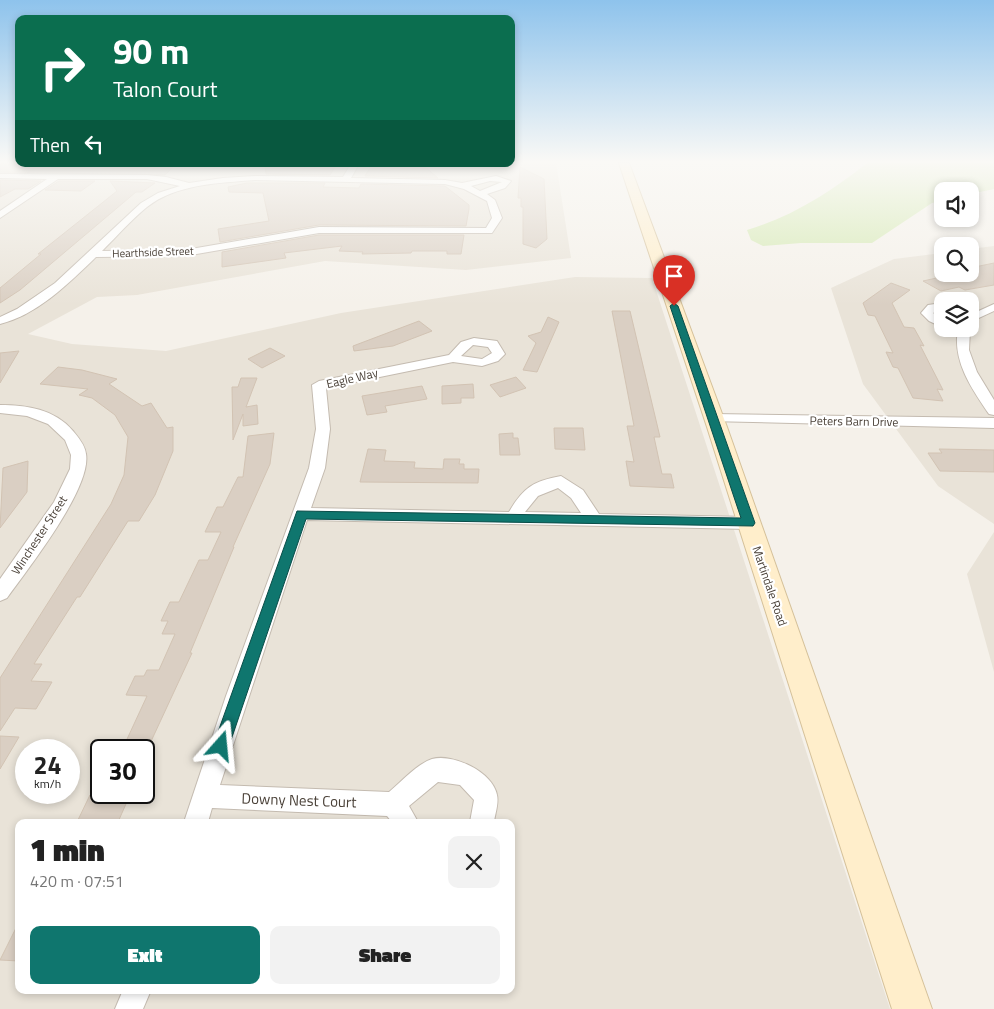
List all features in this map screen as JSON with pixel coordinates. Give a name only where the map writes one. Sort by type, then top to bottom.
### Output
[{"type":"street","points":[[0,321],[39,300],[140,210]]},
{"type":"street","name":"Hearthside Street","points":[[92,254],[185,254],[318,230],[489,231],[495,224],[496,210]]},
{"type":"street","name":"Martindale Road","points":[[640,210],[749,523],[912,1009]]},
{"type":"street","points":[[934,306],[932,306],[928,313],[934,319]]},
{"type":"street","points":[[979,316],[994,307]]},
{"type":"street","points":[[964,337],[962,347],[964,357],[994,411]]},
{"type":"street","name":"Eagle Way","points":[[197,819],[237,696],[317,468],[323,429],[319,385],[453,358]]},
{"type":"street","name":"Winchester Street","points":[[0,409],[20,409],[42,415],[61,425],[73,440],[79,456],[74,479],[55,515],[0,593]]},
{"type":"street","name":"Peters Barn Drive","points":[[713,418],[994,423]]},
{"type":"street","points":[[514,517],[525,498],[541,485],[561,482],[577,494],[593,518]]},
{"type":"street","points":[[301,514],[593,518],[749,523]]},
{"type":"street","name":"Downy Nest Court","points":[[205,796],[399,813],[434,770],[466,774],[486,796],[482,819]]},
{"type":"street","points":[[130,1009],[136,994]]},
{"type":"shaded area","points":[[0,210],[563,210],[571,258],[466,270],[325,261],[137,295],[97,297],[28,334],[72,344],[166,351],[341,313],[575,277],[652,278],[890,1009],[0,1009]]},
{"type":"shaded area","points":[[994,246],[994,524],[938,486],[863,384],[831,288],[894,259],[934,254],[934,282],[979,282],[979,248]]},
{"type":"shaded area","points":[[994,532],[994,672],[967,574]]},
{"type":"green space","points":[[797,210],[921,210],[872,243],[801,243],[763,246],[751,240],[747,230]]},
{"type":"building","points":[[93,210],[115,210],[20,290],[0,303],[0,288],[41,254],[38,254]]},
{"type":"building","points":[[267,210],[469,210],[466,226],[319,225],[220,242],[218,229],[269,221]]},
{"type":"building","points":[[523,210],[546,210],[547,239],[536,248],[523,244]]},
{"type":"building","points":[[319,235],[464,235],[461,254],[447,254],[447,251],[412,251],[411,253],[362,254],[363,252],[339,251],[342,246],[284,253],[286,258],[222,267],[222,252]]},
{"type":"building","points":[[994,263],[994,285],[965,290],[959,287],[941,291],[923,281],[934,279],[934,282],[979,282],[979,266]]},
{"type":"building","points":[[891,283],[910,290],[892,303],[904,327],[914,328],[924,346],[920,345],[943,390],[937,389],[943,401],[913,398],[898,368],[893,367],[886,352],[893,353],[875,316],[868,315],[863,303]]},
{"type":"building","points":[[612,311],[630,311],[660,437],[654,437],[662,474],[671,474],[674,488],[630,486],[626,461],[634,462],[627,426],[634,426]]},
{"type":"building","points":[[548,317],[559,322],[537,372],[523,370],[536,343],[528,336],[541,332]]},
{"type":"building","points":[[419,321],[432,331],[393,346],[354,351],[353,346]]},
{"type":"building","points":[[270,348],[285,356],[262,368],[248,359]]},
{"type":"building","points":[[19,351],[0,383],[0,353]]},
{"type":"building","points":[[58,367],[82,370],[117,379],[109,384],[142,406],[151,403],[167,428],[173,427],[173,451],[155,495],[139,521],[128,521],[80,597],[77,597],[34,664],[42,664],[31,681],[52,682],[36,709],[15,708],[0,731],[0,678],[111,504],[124,475],[128,437],[115,415],[92,398],[79,395],[88,389],[40,384]]},
{"type":"building","points":[[516,377],[526,388],[500,397],[490,385]]},
{"type":"building","points":[[241,378],[257,378],[246,407],[257,405],[258,424],[243,426],[243,414],[233,440],[232,387],[238,387]]},
{"type":"building","points":[[473,384],[474,398],[461,398],[461,403],[442,404],[442,386]]},
{"type":"building","points":[[422,386],[427,399],[385,406],[387,412],[367,415],[362,396]]},
{"type":"building","points":[[554,428],[583,428],[585,450],[555,449]]},
{"type":"building","points":[[274,433],[270,464],[233,547],[190,653],[192,653],[152,739],[127,739],[147,696],[126,695],[135,676],[144,676],[147,670],[159,670],[175,634],[162,634],[168,621],[161,621],[170,602],[179,602],[199,560],[208,560],[221,532],[205,532],[217,507],[223,507],[238,477],[243,477],[248,436]]},
{"type":"building","points":[[513,433],[513,438],[518,438],[520,455],[500,455],[499,434]]},
{"type":"building","points":[[368,449],[386,450],[384,461],[415,462],[414,468],[443,469],[444,459],[460,459],[459,464],[464,464],[464,469],[479,469],[478,483],[360,482]]},
{"type":"building","points":[[939,449],[994,450],[994,472],[940,471],[928,453],[942,453]]},
{"type":"building","points":[[28,461],[27,492],[0,528],[3,468]]},
{"type":"building","points":[[0,736],[19,737],[15,739],[15,744],[0,769]]},
{"type":"building","points":[[90,795],[90,804],[126,804],[119,819],[78,819]]},
{"type":"building","points":[[15,930],[15,961],[0,960]]},
{"type":"route","points":[[221,746],[301,514],[593,518],[749,523],[674,306]]}]
